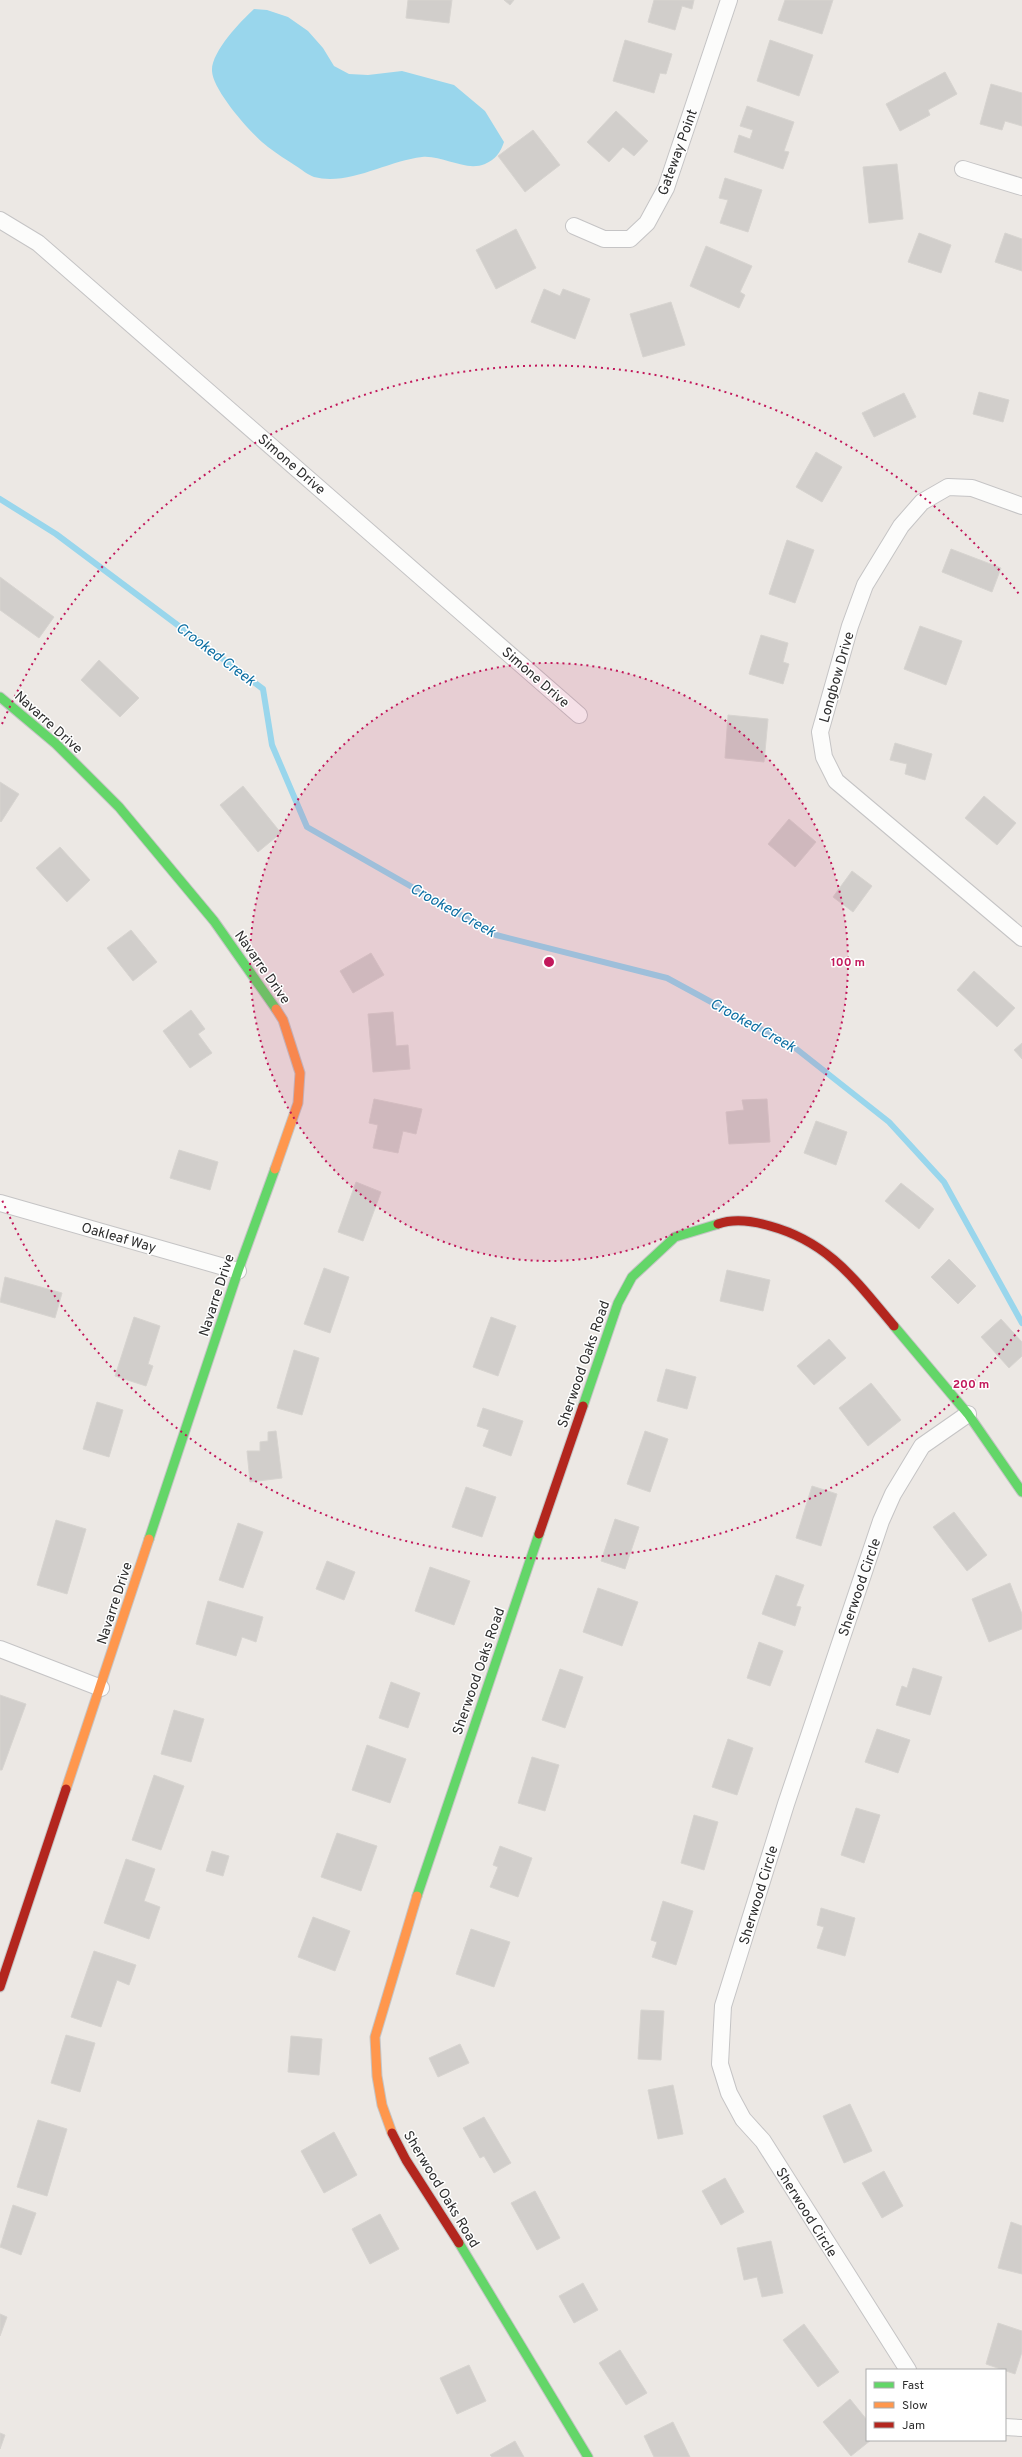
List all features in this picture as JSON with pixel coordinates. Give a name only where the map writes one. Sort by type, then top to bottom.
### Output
[{"type":"street","name":"Gateway Point","points":[[574,226],[604,239],[630,239],[647,223],[666,188],[729,0]]},
{"type":"street","points":[[963,170],[1022,188]]},
{"type":"street","name":"Simone Drive","points":[[0,220],[38,243],[579,714]]},
{"type":"street","name":"Longbow Drive","points":[[1022,506],[972,488],[948,487],[922,502],[916,508],[901,526],[865,585],[850,626],[820,732],[824,757],[836,781],[1022,938]]},
{"type":"street","name":"Navarre Drive","points":[[0,697],[56,744],[119,807],[214,921],[283,1020],[300,1073],[298,1103],[238,1271],[101,1688],[0,1987]]},
{"type":"street","name":"Oakleaf Way","points":[[0,1203],[238,1271]]},
{"type":"street","name":"Sherwood Oaks Road","points":[[588,2457],[423,2184],[406,2160],[392,2133],[382,2105],[377,2076],[376,2037],[419,1889],[618,1303],[632,1277],[675,1237],[730,1220],[759,1223],[788,1231],[815,1244],[852,1276],[968,1414],[1015,1479],[1022,1492]]},
{"type":"street","name":"Sherwood Circle","points":[[907,2369],[763,2141],[743,2119],[729,2093],[720,2064],[723,2006],[786,1804],[881,1521],[894,1494],[922,1446],[968,1414]]},
{"type":"street","points":[[0,1649],[101,1688]]},
{"type":"street","points":[[1006,2427],[1022,2428]]},
{"type":"water","points":[[254,9],[267,10],[288,17],[308,31],[323,48],[334,66],[349,74],[368,75],[402,71],[454,85],[485,111],[504,142],[499,152],[495,158],[489,162],[477,166],[462,165],[438,158],[422,157],[409,159],[354,176],[327,179],[309,175],[271,150],[253,133],[234,112],[214,80],[212,71],[213,63],[221,46]]},
{"type":"building","points":[[408,0],[452,0],[449,23],[406,18]]},
{"type":"building","points":[[504,0],[514,0],[510,5]]},
{"type":"building","points":[[654,0],[694,0],[692,9],[682,6],[675,30],[648,22]]},
{"type":"building","points":[[785,0],[833,0],[822,34],[778,20]]},
{"type":"building","points":[[625,40],[672,54],[666,74],[660,73],[654,93],[613,81]]},
{"type":"building","points":[[770,40],[813,55],[799,96],[757,81]]},
{"type":"building","points":[[945,72],[957,94],[928,110],[930,115],[900,131],[886,104]]},
{"type":"building","points":[[991,84],[1022,93],[1022,126],[1005,121],[1002,130],[980,124]]},
{"type":"building","points":[[747,106],[794,122],[784,151],[789,152],[783,169],[734,152],[739,135],[750,139],[753,130],[740,126]]},
{"type":"building","points":[[616,111],[648,141],[634,156],[623,147],[609,162],[587,142]]},
{"type":"building","points":[[533,130],[560,165],[525,192],[498,156]]},
{"type":"building","points":[[897,164],[903,219],[869,223],[863,167]]},
{"type":"building","points":[[725,178],[762,190],[748,232],[720,223],[728,200],[719,198]]},
{"type":"building","points":[[516,229],[536,268],[496,289],[476,250]]},
{"type":"building","points":[[919,233],[951,245],[941,273],[908,262]]},
{"type":"building","points":[[1005,233],[1022,239],[1022,271],[995,262]]},
{"type":"building","points":[[706,246],[752,266],[740,292],[745,295],[739,308],[690,286]]},
{"type":"building","points":[[544,289],[560,296],[563,289],[590,299],[575,339],[531,322]]},
{"type":"building","points":[[671,302],[685,345],[643,357],[630,314]]},
{"type":"building","points":[[979,392],[1009,400],[1003,422],[973,414]]},
{"type":"building","points":[[904,393],[916,417],[874,437],[862,413]]},
{"type":"building","points":[[816,452],[842,467],[822,502],[796,487]]},
{"type":"building","points":[[787,540],[814,550],[795,603],[769,594]]},
{"type":"building","points":[[951,549],[1001,568],[992,592],[942,572]]},
{"type":"building","points":[[0,577],[54,617],[39,638],[0,610]]},
{"type":"building","points":[[920,626],[962,641],[946,685],[904,669]]},
{"type":"building","points":[[761,635],[788,643],[783,662],[789,664],[783,684],[749,674]]},
{"type":"building","points":[[99,660],[139,698],[120,717],[81,680]]},
{"type":"building","points":[[728,715],[768,719],[764,762],[725,758]]},
{"type":"building","points":[[895,743],[932,754],[925,780],[905,774],[907,764],[890,760]]},
{"type":"building","points":[[0,782],[19,794],[1,822],[0,821]]},
{"type":"building","points":[[243,786],[281,833],[258,852],[220,805]]},
{"type":"building","points":[[984,796],[1016,823],[997,845],[965,818]]},
{"type":"building","points":[[789,819],[816,842],[795,867],[768,844]]},
{"type":"building","points":[[60,847],[90,880],[67,902],[36,868]]},
{"type":"building","points":[[852,871],[872,886],[853,912],[833,897]]},
{"type":"building","points":[[131,930],[157,962],[133,981],[107,948]]},
{"type":"building","points":[[371,953],[384,975],[353,993],[340,971]]},
{"type":"building","points":[[974,971],[1015,1008],[997,1027],[957,990]]},
{"type":"building","points":[[191,1010],[205,1029],[198,1034],[212,1053],[190,1068],[163,1031]]},
{"type":"building","points":[[393,1012],[396,1046],[408,1045],[410,1069],[373,1072],[368,1014]]},
{"type":"building","points":[[1022,1043],[1022,1059],[1014,1050]]},
{"type":"building","points":[[374,1099],[422,1109],[416,1134],[403,1131],[398,1153],[373,1148],[378,1125],[369,1123]]},
{"type":"building","points":[[767,1099],[770,1142],[729,1144],[726,1112],[744,1110],[742,1100]]},
{"type":"building","points":[[816,1121],[847,1132],[836,1165],[804,1153]]},
{"type":"building","points":[[179,1150],[218,1162],[210,1190],[170,1178]]},
{"type":"building","points":[[356,1182],[381,1192],[363,1241],[338,1232]]},
{"type":"building","points":[[901,1183],[934,1209],[919,1229],[885,1201]]},
{"type":"building","points":[[949,1259],[976,1286],[958,1304],[931,1277]]},
{"type":"building","points":[[324,1268],[349,1277],[330,1333],[304,1324]]},
{"type":"building","points":[[727,1270],[770,1280],[763,1311],[720,1301]]},
{"type":"building","points":[[5,1277],[62,1293],[55,1318],[0,1302]]},
{"type":"building","points":[[134,1317],[160,1326],[148,1364],[153,1366],[146,1386],[115,1376]]},
{"type":"building","points":[[491,1317],[516,1326],[498,1376],[473,1367]]},
{"type":"building","points":[[1001,1319],[1022,1342],[1022,1356],[1009,1368],[981,1337]]},
{"type":"building","points":[[829,1339],[846,1358],[814,1385],[797,1366]]},
{"type":"building","points":[[294,1350],[319,1358],[302,1415],[277,1408]]},
{"type":"building","points":[[666,1369],[696,1377],[687,1409],[657,1401]]},
{"type":"building","points":[[871,1383],[901,1420],[868,1446],[839,1408]]},
{"type":"building","points":[[97,1402],[123,1410],[109,1457],[83,1449]]},
{"type":"building","points":[[483,1408],[523,1421],[511,1456],[483,1446],[489,1430],[477,1426]]},
{"type":"building","points":[[276,1431],[282,1478],[250,1482],[247,1451],[260,1451],[260,1442],[268,1441],[268,1432]]},
{"type":"building","points":[[645,1431],[668,1439],[650,1492],[627,1484]]},
{"type":"building","points":[[812,1486],[837,1494],[821,1546],[796,1538]]},
{"type":"building","points":[[466,1487],[496,1497],[482,1537],[452,1527]]},
{"type":"building","points":[[954,1512],[987,1555],[967,1571],[933,1527]]},
{"type":"building","points":[[615,1519],[639,1527],[625,1569],[601,1561]]},
{"type":"building","points":[[56,1520],[86,1529],[67,1594],[37,1585]]},
{"type":"building","points":[[238,1523],[263,1532],[243,1588],[219,1580]]},
{"type":"building","points":[[327,1561],[355,1572],[344,1600],[316,1589]]},
{"type":"building","points":[[430,1567],[470,1581],[454,1625],[415,1611]]},
{"type":"building","points":[[776,1575],[804,1585],[796,1606],[801,1607],[795,1626],[762,1614]]},
{"type":"building","points":[[1010,1583],[1022,1614],[1022,1629],[989,1642],[972,1599]]},
{"type":"building","points":[[598,1588],[638,1602],[622,1646],[583,1632]]},
{"type":"building","points":[[208,1601],[263,1617],[256,1642],[242,1637],[236,1656],[196,1644]]},
{"type":"building","points":[[759,1642],[783,1651],[770,1686],[747,1678]]},
{"type":"building","points":[[913,1668],[942,1677],[930,1715],[896,1705],[902,1686],[907,1688]]},
{"type":"building","points":[[560,1669],[583,1677],[565,1728],[542,1720]]},
{"type":"building","points":[[391,1682],[420,1693],[408,1728],[379,1718]]},
{"type":"building","points":[[0,1695],[26,1704],[2,1770],[0,1770]]},
{"type":"building","points":[[174,1710],[204,1719],[191,1762],[161,1754]]},
{"type":"building","points":[[877,1729],[910,1740],[898,1773],[865,1762]]},
{"type":"building","points":[[728,1739],[753,1748],[737,1795],[712,1787]]},
{"type":"building","points":[[367,1745],[406,1759],[390,1803],[352,1790]]},
{"type":"building","points":[[532,1757],[559,1765],[545,1811],[518,1803]]},
{"type":"building","points":[[154,1775],[184,1786],[161,1850],[132,1840]]},
{"type":"building","points":[[856,1808],[880,1815],[864,1863],[841,1855]]},
{"type":"building","points":[[694,1815],[718,1822],[704,1870],[681,1863]]},
{"type":"building","points":[[337,1833],[377,1846],[361,1891],[321,1877]]},
{"type":"building","points":[[500,1846],[532,1858],[518,1897],[490,1887],[498,1867],[493,1865]]},
{"type":"building","points":[[212,1851],[229,1856],[223,1876],[206,1871]]},
{"type":"building","points":[[126,1859],[155,1869],[144,1901],[160,1907],[149,1939],[104,1923]]},
{"type":"building","points":[[663,1901],[693,1911],[676,1965],[652,1957],[657,1942],[651,1940]]},
{"type":"building","points":[[821,1908],[855,1918],[845,1956],[817,1948],[824,1927],[817,1925]]},
{"type":"building","points":[[313,1917],[350,1931],[335,1971],[298,1957]]},
{"type":"building","points":[[471,1929],[510,1942],[494,1987],[456,1974]]},
{"type":"building","points":[[94,1951],[136,1965],[129,1985],[117,1980],[101,2027],[71,2017]]},
{"type":"building","points":[[641,2010],[664,2011],[661,2060],[638,2059]]},
{"type":"building","points":[[66,2035],[95,2043],[80,2092],[51,2083]]},
{"type":"building","points":[[291,2036],[322,2039],[319,2075],[288,2072]]},
{"type":"building","points":[[460,2044],[469,2063],[438,2077],[429,2058]]},
{"type":"building","points":[[673,2085],[683,2134],[658,2139],[648,2090]]},
{"type":"building","points":[[850,2104],[872,2151],[844,2163],[823,2116]]},
{"type":"building","points":[[484,2117],[511,2163],[494,2173],[484,2156],[480,2158],[463,2128]]},
{"type":"building","points":[[38,2120],[67,2129],[47,2196],[17,2187]]},
{"type":"building","points":[[334,2132],[357,2175],[324,2193],[301,2151]]},
{"type":"building","points":[[884,2171],[903,2206],[882,2218],[862,2183]]},
{"type":"building","points":[[725,2178],[744,2212],[721,2225],[702,2191]]},
{"type":"building","points":[[535,2191],[560,2238],[537,2250],[511,2203]]},
{"type":"building","points":[[13,2205],[36,2213],[21,2255],[0,2247]]},
{"type":"building","points":[[380,2214],[399,2249],[370,2264],[352,2229]]},
{"type":"building","points":[[1011,2222],[1022,2226],[1022,2274],[998,2268]]},
{"type":"building","points":[[771,2241],[783,2293],[762,2297],[757,2277],[744,2280],[737,2248]]},
{"type":"building","points":[[583,2283],[598,2310],[574,2323],[559,2296]]},
{"type":"building","points":[[0,2314],[7,2317],[0,2336]]},
{"type":"building","points":[[998,2323],[1022,2331],[1022,2352],[1015,2374],[1006,2371],[1006,2369],[1000,2369],[986,2364]]},
{"type":"building","points":[[804,2324],[839,2372],[818,2387],[783,2340]]},
{"type":"building","points":[[620,2350],[647,2393],[626,2405],[599,2363]]},
{"type":"building","points":[[469,2365],[486,2401],[457,2414],[440,2378]]},
{"type":"building","points":[[850,2399],[866,2419],[866,2441],[870,2441],[851,2456],[823,2422]]},
{"type":"building","points":[[673,2422],[690,2457],[654,2457],[644,2436]]},
{"type":"building","points":[[0,2433],[5,2435],[0,2449]]},
{"type":"building","points":[[515,2441],[524,2457],[492,2457],[490,2455]]},
{"type":"waterway","name":"Crooked Creek","points":[[0,499],[56,534],[263,689],[272,745],[307,827],[496,935],[667,978],[794,1047],[889,1122],[944,1182],[1022,1323]]},
{"type":"traffic: fast","points":[[0,697],[56,744],[119,807],[214,921],[276,1009]]},
{"type":"traffic: fast","points":[[149,1539],[238,1271],[275,1169]]},
{"type":"traffic: fast","points":[[583,1406],[618,1303],[632,1277],[675,1237],[718,1224]]},
{"type":"traffic: fast","points":[[894,1326],[968,1414],[1022,1492]]},
{"type":"traffic: fast","points":[[417,1896],[539,1534]]},
{"type":"traffic: fast","points":[[459,2243],[588,2457]]},
{"type":"traffic: slow","points":[[275,1169],[298,1103],[300,1073],[283,1020],[276,1009]]},
{"type":"traffic: slow","points":[[66,1789],[149,1539]]},
{"type":"traffic: slow","points":[[392,2133],[382,2105],[377,2076],[375,2037],[417,1896]]},
{"type":"traffic: jam","points":[[718,1224],[731,1221],[757,1223],[791,1233],[809,1242],[840,1265],[854,1279],[894,1326]]},
{"type":"traffic: jam","points":[[539,1534],[583,1406]]},
{"type":"traffic: jam","points":[[0,1987],[66,1789]]},
{"type":"traffic: jam","points":[[392,2133],[406,2160],[459,2243]]}]
